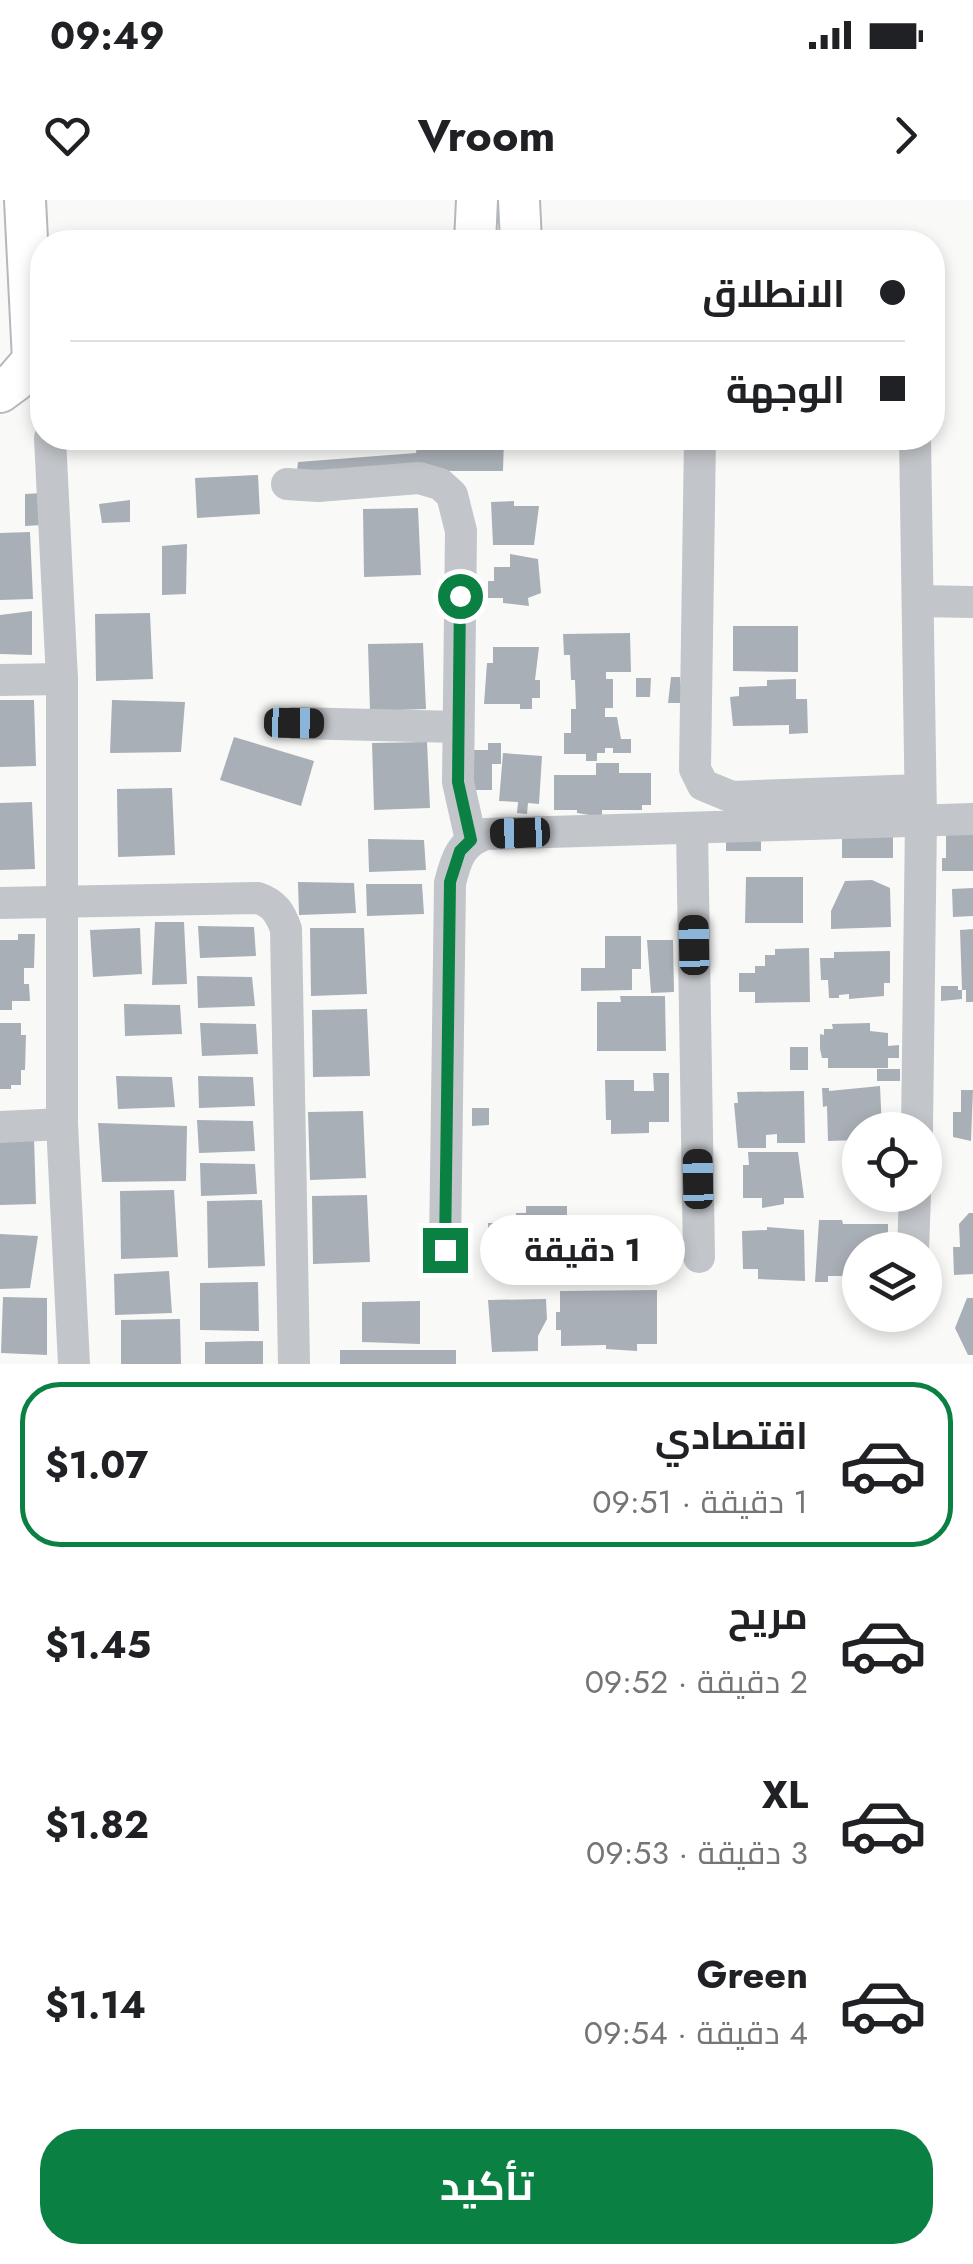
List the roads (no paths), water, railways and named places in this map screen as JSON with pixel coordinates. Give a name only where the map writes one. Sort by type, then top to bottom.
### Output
[{"type":"main road","points":[[25,200],[30,268]]},
{"type":"main road","points":[[476,230],[477,200]]},
{"type":"main road","points":[[519,200],[520,230]]},
{"type":"main road","points":[[0,392],[15,381],[30,378]]},
{"type":"street","points":[[51,450],[62,680],[62,1124],[74,1364]]},
{"type":"street","points":[[700,450],[695,769],[704,786],[732,797],[920,805],[973,819]]},
{"type":"street","points":[[915,450],[920,805],[917,1112]]},
{"type":"street","points":[[287,484],[318,486],[419,478],[440,484],[452,496],[461,532],[458,782],[471,840]]},
{"type":"street","points":[[918,600],[973,602]]},
{"type":"street","points":[[0,680],[62,680]]},
{"type":"street","points":[[294,723],[458,727]]},
{"type":"street","points":[[445,1250],[450,882],[460,851],[471,840],[486,834],[692,828],[920,805]]},
{"type":"street","points":[[692,828],[699,1256]]},
{"type":"street","points":[[0,903],[258,898],[269,902],[282,916],[286,929],[294,1364]]},
{"type":"street","points":[[0,1126],[62,1124]]}]
